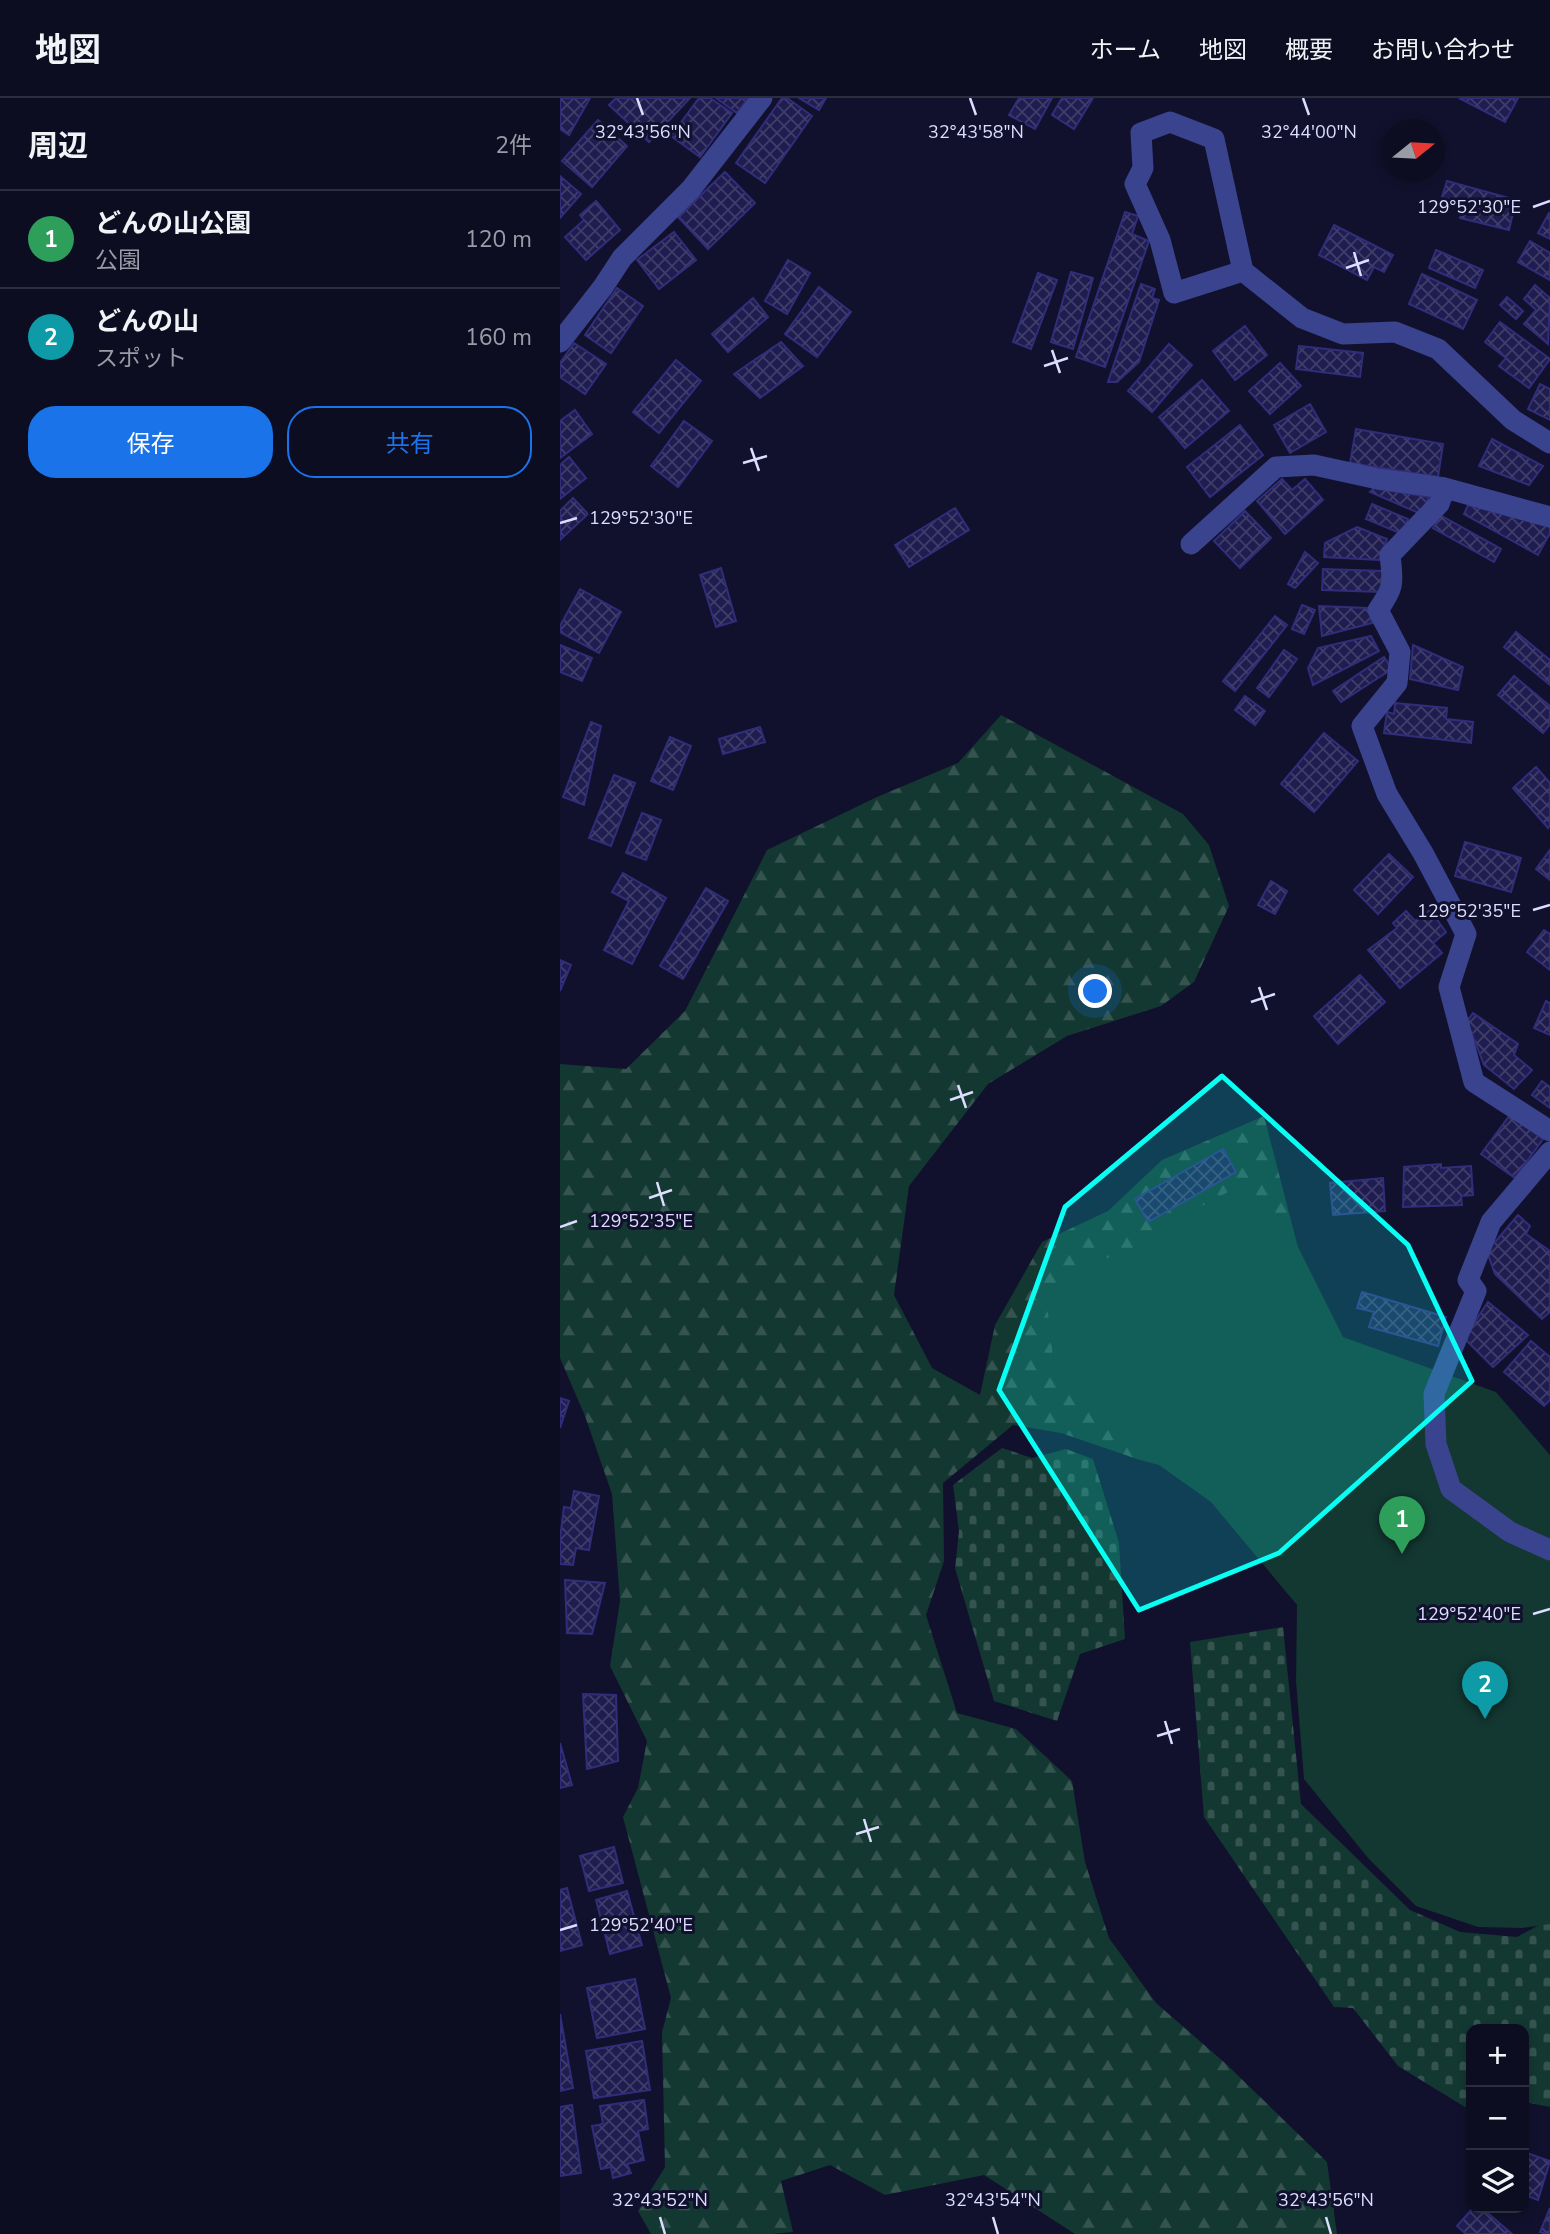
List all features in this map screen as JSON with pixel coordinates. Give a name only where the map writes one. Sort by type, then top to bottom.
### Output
[{"type":"street","points":[[560,342],[622,258],[691,189],[762,98]]},
{"type":"street","points":[[1243,271],[1174,293],[1160,240],[1135,184],[1143,168],[1141,133],[1170,122],[1214,139],[1243,271],[1302,318],[1343,334],[1395,332],[1438,349],[1513,420],[1550,443]]},
{"type":"street","points":[[1191,544],[1276,467],[1314,465],[1378,479],[1445,488],[1550,517]]},
{"type":"street","points":[[1445,488],[1438,503],[1390,555],[1393,584],[1378,610],[1400,652],[1397,683],[1362,726],[1387,794],[1423,853],[1466,934],[1449,987],[1474,1082],[1550,1131]]},
{"type":"street","points":[[1550,1152],[1491,1222],[1468,1280],[1476,1291],[1434,1394],[1436,1444],[1451,1489],[1510,1532],[1550,1550]]},
{"type":"highlighted area","points":[[1222,1076],[1408,1245],[1472,1381],[1279,1553],[1139,1610],[999,1390],[1065,1207]]},
{"type":"green space","points":[[1001,715],[1183,814],[1209,845],[1229,906],[1194,982],[1161,1006],[1067,1036],[988,1084],[909,1186],[894,1295],[932,1368],[980,1395],[995,1325],[1042,1242],[1108,1211],[1162,1160],[1264,1116],[1326,1356],[1221,1482],[1137,1459],[1061,1433],[1013,1425],[943,1483],[944,1561],[926,1615],[957,1713],[1016,1729],[1072,1781],[1085,1862],[1109,1938],[1156,2003],[1225,2063],[1327,2162],[1337,2234],[1075,2234],[984,2175],[885,2195],[830,2165],[781,2181],[793,2232],[651,2234],[638,2211],[665,2167],[662,2032],[671,1998],[623,1817],[638,1788],[647,1741],[610,1666],[620,1601],[612,1494],[585,1416],[560,1358],[560,1064],[626,1069],[685,1011],[767,850],[877,797],[958,763]]},
{"type":"green space","points":[[1243,1184],[1286,1223],[1343,1337],[1496,1392],[1550,1455],[1550,1924],[1522,1928],[1478,1927],[1416,1906],[1368,1858],[1304,1779],[1296,1681],[1297,1605],[1211,1502],[1128,1443],[1054,1365],[1047,1304],[1087,1259],[1137,1256],[1187,1214]]},
{"type":"green space","points":[[1002,1448],[1032,1458],[1066,1449],[1093,1459],[1119,1543],[1125,1639],[1080,1654],[1057,1721],[994,1701],[955,1568],[959,1531],[953,1485]]},
{"type":"green space","points":[[1283,1627],[1301,1804],[1410,1910],[1460,1932],[1517,1937],[1550,1919],[1550,2107],[1529,2103],[1529,2024],[1466,2024],[1465,2107],[1398,2066],[1353,2008],[1334,2007],[1204,1817],[1190,1642]]},
{"type":"building","points":[[560,98],[590,98],[569,135],[560,129]]},
{"type":"building","points":[[616,98],[690,98],[649,142],[609,105]]},
{"type":"building","points":[[699,98],[710,98],[732,113],[700,157],[671,136]]},
{"type":"building","points":[[716,98],[748,98],[737,113]]},
{"type":"building","points":[[782,98],[787,98],[812,116],[765,183],[736,163]]},
{"type":"building","points":[[799,98],[826,98],[819,110]]},
{"type":"building","points":[[1019,98],[1052,98],[1035,129],[1009,115]]},
{"type":"building","points":[[1062,98],[1093,98],[1074,129],[1052,115]]},
{"type":"building","points":[[1459,98],[1518,98],[1505,122]]},
{"type":"building","points":[[598,120],[627,146],[592,187],[562,161]]},
{"type":"building","points":[[725,172],[755,203],[708,249],[678,217]]},
{"type":"building","points":[[560,176],[581,194],[560,218]]},
{"type":"building","points":[[1447,181],[1516,200],[1509,230],[1460,218],[1464,203],[1442,197]]},
{"type":"building","points":[[596,201],[620,230],[586,260],[565,237],[584,220],[580,215]]},
{"type":"building","points":[[1125,212],[1138,216],[1132,234],[1149,241],[1105,367],[1076,357]]},
{"type":"building","points":[[1550,214],[1550,239],[1538,233]]},
{"type":"building","points":[[1334,225],[1393,255],[1384,272],[1374,267],[1367,280],[1319,255]]},
{"type":"building","points":[[674,232],[696,260],[659,289],[637,260]]},
{"type":"building","points":[[1530,241],[1550,253],[1550,280],[1518,262]]},
{"type":"building","points":[[1436,250],[1483,270],[1475,288],[1429,268]]},
{"type":"building","points":[[788,260],[810,273],[787,314],[765,301]]},
{"type":"building","points":[[1071,272],[1093,278],[1073,349],[1051,342]]},
{"type":"building","points":[[1038,273],[1057,280],[1031,349],[1013,342]]},
{"type":"building","points":[[1422,274],[1477,300],[1463,329],[1409,304]]},
{"type":"building","points":[[1141,284],[1155,289],[1152,298],[1159,300],[1139,362],[1117,382],[1108,382]]},
{"type":"building","points":[[1535,285],[1550,298],[1548,344],[1524,324],[1536,310],[1524,299]]},
{"type":"building","points":[[819,287],[851,312],[817,357],[785,334]]},
{"type":"building","points":[[617,288],[643,306],[611,353],[585,335]]},
{"type":"building","points":[[1507,297],[1523,311],[1516,319],[1500,305]]},
{"type":"building","points":[[753,298],[768,317],[728,352],[712,334]]},
{"type":"building","points":[[1500,322],[1550,359],[1529,388],[1499,366],[1506,358],[1485,342]]},
{"type":"building","points":[[1245,326],[1267,355],[1235,380],[1213,351]]},
{"type":"building","points":[[781,342],[803,366],[760,398],[734,374]]},
{"type":"building","points":[[574,343],[606,364],[585,394],[560,377],[560,363]]},
{"type":"building","points":[[1169,344],[1192,365],[1152,412],[1128,391]]},
{"type":"building","points":[[1299,346],[1363,353],[1360,377],[1296,369]]},
{"type":"building","points":[[676,360],[701,381],[659,433],[633,412]]},
{"type":"building","points":[[1280,363],[1301,386],[1270,414],[1249,391]]},
{"type":"building","points":[[1202,380],[1229,411],[1185,448],[1159,417]]},
{"type":"building","points":[[1540,384],[1550,389],[1550,420],[1528,409]]},
{"type":"building","points":[[1310,404],[1326,432],[1290,453],[1274,425]]},
{"type":"building","points":[[575,410],[592,434],[560,458],[560,421]]},
{"type":"building","points":[[684,421],[712,441],[678,487],[651,466]]},
{"type":"building","points":[[1240,425],[1263,455],[1210,497],[1187,467]]},
{"type":"building","points":[[1356,429],[1443,444],[1438,477],[1350,463]]},
{"type":"building","points":[[1492,439],[1543,466],[1529,485],[1479,466]]},
{"type":"building","points":[[569,457],[586,478],[560,499],[560,465]]},
{"type":"building","points":[[1282,479],[1292,490],[1305,479],[1323,500],[1285,534],[1257,501]]},
{"type":"building","points":[[1374,488],[1429,497],[1421,514],[1370,492]]},
{"type":"building","points":[[573,498],[588,514],[560,540],[560,511]]},
{"type":"building","points":[[1372,504],[1408,519],[1402,534],[1366,519]]},
{"type":"building","points":[[1468,505],[1550,527],[1550,533],[1538,555],[1464,514]]},
{"type":"building","points":[[955,508],[969,530],[909,567],[895,545]]},
{"type":"building","points":[[1245,511],[1271,538],[1240,568],[1214,541]]},
{"type":"building","points":[[1440,515],[1501,549],[1494,562],[1433,528]]},
{"type":"building","points":[[1357,527],[1387,539],[1379,560],[1324,557],[1325,543]]},
{"type":"building","points":[[1305,552],[1318,563],[1295,588],[1288,584]]},
{"type":"building","points":[[721,568],[736,621],[716,627],[700,575]]},
{"type":"building","points":[[1323,569],[1383,571],[1382,592],[1322,590]]},
{"type":"building","points":[[580,589],[621,612],[599,653],[560,632],[560,626]]},
{"type":"building","points":[[1302,605],[1315,610],[1304,634],[1292,629]]},
{"type":"building","points":[[1319,606],[1368,608],[1372,623],[1322,636]]},
{"type":"building","points":[[1275,616],[1287,625],[1235,691],[1223,681]]},
{"type":"building","points":[[1516,632],[1550,660],[1550,685],[1504,647]]},
{"type":"building","points":[[1371,636],[1379,651],[1313,685],[1308,668],[1318,648]]},
{"type":"building","points":[[560,645],[592,658],[582,681],[560,672]]},
{"type":"building","points":[[1413,645],[1463,667],[1458,690],[1410,679]]},
{"type":"building","points":[[1284,650],[1297,659],[1269,697],[1257,688]]},
{"type":"building","points":[[1384,657],[1392,669],[1341,702],[1333,691]]},
{"type":"building","points":[[1514,676],[1550,706],[1550,724],[1543,733],[1498,695]]},
{"type":"building","points":[[1245,696],[1265,711],[1255,725],[1235,710]]},
{"type":"building","points":[[1395,703],[1447,708],[1446,719],[1473,722],[1471,743],[1384,733],[1387,712],[1394,714]]},
{"type":"building","points":[[591,722],[601,726],[584,805],[563,797]]},
{"type":"building","points":[[760,727],[765,742],[723,754],[719,739]]},
{"type":"building","points":[[1324,733],[1358,761],[1314,812],[1281,784]]},
{"type":"building","points":[[670,737],[691,746],[673,790],[651,781]]},
{"type":"building","points":[[1536,767],[1550,783],[1548,828],[1513,788]]},
{"type":"building","points":[[614,775],[635,783],[611,846],[589,838]]},
{"type":"building","points":[[642,813],[661,820],[646,860],[626,853]]},
{"type":"building","points":[[1465,842],[1521,858],[1511,892],[1455,876]]},
{"type":"building","points":[[1550,850],[1550,880],[1536,869]]},
{"type":"building","points":[[1389,854],[1413,877],[1378,914],[1354,890]]},
{"type":"building","points":[[623,873],[666,898],[632,964],[604,950],[629,901],[612,892]]},
{"type":"building","points":[[1271,881],[1287,891],[1275,914],[1258,905]]},
{"type":"building","points":[[706,888],[728,901],[683,979],[660,966]]},
{"type":"building","points":[[1430,910],[1446,932],[1433,943],[1442,953],[1400,988],[1368,950],[1397,928],[1393,923],[1406,911],[1415,921]]},
{"type":"building","points":[[1544,930],[1550,934],[1550,970],[1527,952]]},
{"type":"building","points":[[560,960],[571,965],[560,991]]},
{"type":"building","points":[[1360,975],[1385,1002],[1338,1044],[1314,1016]]},
{"type":"building","points":[[1546,1001],[1550,1003],[1550,1035],[1534,1028]]},
{"type":"building","points":[[1473,1013],[1518,1044],[1514,1055],[1532,1070],[1514,1089],[1484,1065],[1467,1021]]},
{"type":"building","points":[[1542,1081],[1550,1087],[1550,1108],[1532,1095]]},
{"type":"building","points":[[1510,1115],[1543,1139],[1515,1178],[1481,1154]]},
{"type":"building","points":[[1223,1149],[1236,1172],[1148,1222],[1135,1199]]},
{"type":"building","points":[[1441,1164],[1441,1168],[1471,1166],[1473,1195],[1461,1196],[1462,1205],[1403,1207],[1404,1167]]},
{"type":"building","points":[[1383,1178],[1385,1211],[1333,1215],[1330,1183]]},
{"type":"building","points":[[1518,1215],[1530,1226],[1526,1234],[1550,1251],[1550,1312],[1542,1319],[1495,1274],[1486,1249]]},
{"type":"building","points":[[1362,1292],[1446,1317],[1438,1346],[1369,1327],[1374,1312],[1357,1308]]},
{"type":"building","points":[[1488,1302],[1528,1335],[1493,1367],[1464,1338]]},
{"type":"building","points":[[1531,1341],[1550,1357],[1550,1400],[1544,1406],[1504,1372]]},
{"type":"building","points":[[560,1398],[569,1401],[560,1428]]},
{"type":"building","points":[[574,1491],[599,1496],[589,1550],[576,1548],[573,1565],[560,1564],[564,1507],[571,1508]]},
{"type":"building","points":[[565,1580],[605,1583],[592,1634],[567,1633]]},
{"type":"building","points":[[583,1694],[616,1695],[618,1761],[587,1769]]},
{"type":"building","points":[[560,1743],[572,1785],[560,1788]]},
{"type":"building","points":[[614,1847],[623,1883],[589,1891],[580,1856]]},
{"type":"building","points":[[567,1888],[582,1945],[560,1951],[560,1890]]},
{"type":"building","points":[[627,1891],[642,1945],[610,1954],[596,1900]]},
{"type":"building","points":[[635,1979],[645,2029],[597,2038],[587,1988]]},
{"type":"building","points":[[560,2014],[573,2088],[560,2091]]},
{"type":"building","points":[[642,2041],[650,2090],[594,2098],[586,2051]]},
{"type":"building","points":[[644,2100],[648,2129],[638,2131],[644,2160],[627,2164],[631,2173],[613,2178],[611,2167],[601,2169],[592,2126],[603,2124],[600,2106]]},
{"type":"building","points":[[572,2105],[581,2173],[560,2176],[560,2107]]},
{"type":"building","points":[[1529,2154],[1550,2161],[1538,2200],[1529,2197]]},
{"type":"building","points":[[1550,2208],[1550,2234],[1547,2234],[1540,2232]]},
{"type":"building","points":[[1469,2213],[1488,2213],[1512,2234],[1466,2234],[1457,2226]]},
{"type":"place","name":"どんの山公園","points":[[1402,1554]]},
{"type":"place","name":"どんの山","points":[[1485,1719]]}]
